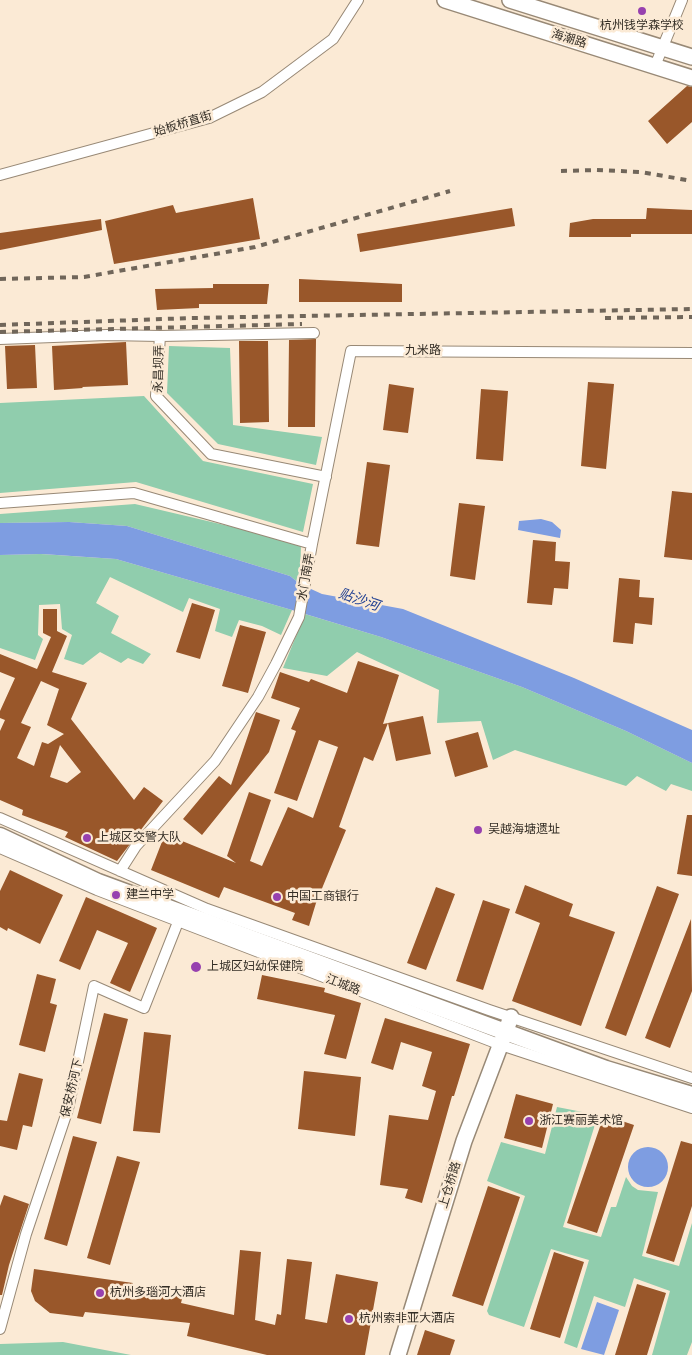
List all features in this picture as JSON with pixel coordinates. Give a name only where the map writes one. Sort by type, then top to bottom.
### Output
[{"type":"main road","name":"江城路","points":[[0,836],[98,882],[503,1039],[692,1095]]},
{"type":"street","name":"始板桥直街","points":[[0,175],[209,118],[262,92],[333,40],[358,0]]},
{"type":"street","name":"海潮路","points":[[445,0],[692,78]]},
{"type":"street","name":"海潮路","points":[[510,0],[692,57]]},
{"type":"street","points":[[655,66],[682,0]]},
{"type":"street","points":[[160,336],[314,333]]},
{"type":"street","name":"永昌坝弄","points":[[0,339],[107,335],[160,336],[156,396],[211,454],[326,477]]},
{"type":"street","name":"九米路","points":[[312,544],[351,351],[692,353]]},
{"type":"street","name":"水门南弄","points":[[0,503],[134,493],[312,544],[298,617],[276,664],[262,688],[215,761],[136,846],[120,871]]},
{"type":"street","name":"江城路","points":[[0,818],[207,909],[512,1017],[692,1078]]},
{"type":"street","name":"江城路","points":[[0,848],[97,890],[178,922],[692,1108]]},
{"type":"street","name":"保安桥河下","points":[[0,1329],[26,1234],[68,1109],[94,986],[144,1008],[178,922]]},
{"type":"street","name":"上仓桥路","points":[[398,1355],[464,1141],[512,1017]]},
{"type":"green space","points":[[169,346],[230,348],[233,425],[322,437],[316,465],[218,444],[167,393]]},
{"type":"green space","points":[[144,396],[203,461],[313,484],[303,532],[136,482],[0,493],[0,403]]},
{"type":"green space","points":[[135,504],[301,543],[300,584],[290,576],[127,526],[69,522],[0,523],[0,514]]},
{"type":"green space","points":[[41,554],[116,559],[292,610],[281,635],[262,626],[239,620],[232,637],[215,631],[220,609],[189,598],[183,612],[110,577],[96,603],[119,616],[111,633],[151,654],[143,664],[128,658],[121,663],[100,652],[83,665],[64,659],[72,635],[62,629],[60,604],[39,605],[38,635],[43,639],[35,660],[0,648],[0,555]]},
{"type":"green space","points":[[305,614],[381,637],[522,687],[626,731],[692,763],[692,791],[671,784],[666,791],[637,776],[626,786],[515,750],[493,760],[481,721],[437,723],[439,690],[357,652],[327,676],[283,668]]},
{"type":"green space","points":[[557,1107],[598,1115],[563,1227],[601,1237],[611,1207],[616,1207],[626,1177],[632,1186],[638,1190],[658,1192],[642,1256],[679,1266],[692,1223],[692,1342],[687,1355],[652,1355],[670,1291],[634,1278],[625,1307],[594,1296],[577,1348],[564,1343],[589,1260],[551,1249],[524,1327],[489,1315],[487,1311],[525,1196],[487,1181],[501,1142],[545,1154]]},
{"type":"green space","points":[[63,1342],[131,1355],[0,1355],[0,1344]]},
{"type":"water","points":[[541,519],[552,522],[561,530],[560,538],[518,530],[519,521]]},
{"type":"water","points":[[69,522],[127,526],[290,576],[300,584],[322,594],[403,609],[574,678],[692,730],[692,763],[626,731],[522,687],[381,637],[292,610],[116,559],[42,554],[0,555],[0,523]]},
{"type":"water","points":[[648,1147],[662,1153],[668,1167],[662,1181],[648,1187],[634,1181],[628,1167],[634,1153]]},
{"type":"water","points":[[597,1302],[619,1310],[604,1355],[581,1349]]},
{"type":"building","points":[[687,86],[692,87],[692,122],[667,144],[648,121]]},
{"type":"building","points":[[253,198],[260,239],[114,264],[105,221],[173,205],[176,213]]},
{"type":"building","points":[[512,208],[515,226],[360,252],[357,234]]},
{"type":"building","points":[[647,208],[692,210],[692,234],[631,234],[631,237],[569,237],[570,223],[593,219],[646,219]]},
{"type":"building","points":[[101,219],[102,230],[0,250],[0,233]]},
{"type":"building","points":[[299,279],[402,284],[402,302],[299,302]]},
{"type":"building","points":[[213,284],[269,284],[267,304],[199,304],[199,308],[157,310],[155,289],[213,288]]},
{"type":"building","points":[[316,339],[315,427],[288,427],[289,340]]},
{"type":"building","points":[[239,341],[268,341],[269,422],[240,423]]},
{"type":"building","points":[[126,342],[128,385],[54,390],[52,346]]},
{"type":"building","points":[[35,345],[37,388],[7,389],[5,346]]},
{"type":"building","points":[[588,382],[614,384],[606,469],[581,466]]},
{"type":"building","points":[[389,384],[414,388],[408,433],[383,430]]},
{"type":"building","points":[[481,389],[508,391],[503,461],[476,459]]},
{"type":"building","points":[[367,462],[390,465],[379,547],[356,544]]},
{"type":"building","points":[[672,491],[692,493],[692,560],[664,557]]},
{"type":"building","points":[[459,503],[485,506],[475,580],[450,576]]},
{"type":"building","points":[[533,540],[556,542],[555,561],[570,562],[568,589],[554,588],[552,605],[527,603]]},
{"type":"building","points":[[619,578],[640,580],[639,597],[654,598],[652,625],[635,623],[633,644],[613,642]]},
{"type":"building","points":[[192,603],[215,610],[200,659],[176,652]]},
{"type":"building","points":[[43,609],[57,609],[57,631],[67,636],[52,672],[87,683],[71,719],[134,800],[144,787],[163,801],[117,861],[65,837],[68,832],[22,815],[23,810],[0,800],[0,731],[5,720],[0,718],[0,711],[15,678],[0,672],[0,654],[37,669],[51,637],[43,633]],"holes":[[[41,681],[59,689],[47,725],[64,734],[48,744],[42,742],[34,766],[17,758],[31,727],[21,723]],[[60,745],[81,772],[67,783],[50,777]]]},
{"type":"building","points":[[240,625],[266,632],[248,693],[222,686]]},
{"type":"building","points":[[358,661],[399,675],[383,724],[388,723],[373,761],[364,757],[339,827],[346,830],[316,903],[309,926],[292,920],[295,913],[224,887],[219,898],[151,870],[165,834],[236,863],[227,856],[249,792],[271,800],[250,861],[262,866],[288,807],[313,818],[338,747],[319,740],[297,801],[274,793],[296,731],[291,729],[300,708],[271,698],[280,672],[309,682],[311,679],[347,693]]},
{"type":"building","points":[[256,712],[280,720],[269,752],[202,835],[183,819],[219,776],[231,785]]},
{"type":"building","points":[[423,716],[431,754],[396,761],[388,723]]},
{"type":"building","points":[[478,732],[488,767],[455,777],[445,741]]},
{"type":"building","points":[[687,815],[692,815],[692,876],[677,874]]},
{"type":"building","points":[[10,870],[63,895],[40,944],[8,928],[7,931],[0,927],[0,891]]},
{"type":"building","points":[[525,885],[573,904],[569,916],[615,932],[581,1026],[512,1001],[540,923],[515,913]]},
{"type":"building","points":[[657,886],[679,894],[626,1036],[605,1028]]},
{"type":"building","points":[[436,887],[455,894],[426,970],[407,963]]},
{"type":"building","points":[[86,897],[157,928],[130,992],[110,983],[128,943],[97,930],[80,970],[59,961]]},
{"type":"building","points":[[483,900],[510,909],[483,990],[456,981]]},
{"type":"building","points":[[691,919],[692,991],[670,1048],[645,1038]]},
{"type":"building","points":[[37,974],[56,979],[50,1003],[57,1005],[45,1052],[19,1045]]},
{"type":"building","points":[[262,975],[325,988],[324,992],[361,1003],[346,1059],[324,1054],[335,1015],[257,999]]},
{"type":"building","points":[[104,1013],[128,1019],[101,1124],[77,1118]]},
{"type":"building","points":[[385,1018],[470,1044],[454,1096],[452,1096],[422,1203],[405,1198],[408,1189],[380,1185],[389,1115],[428,1120],[436,1091],[422,1086],[432,1052],[401,1042],[393,1070],[371,1063]]},
{"type":"building","points":[[144,1032],[171,1035],[160,1133],[133,1131]]},
{"type":"building","points":[[304,1071],[361,1077],[355,1136],[298,1129]]},
{"type":"building","points":[[19,1073],[43,1079],[32,1127],[23,1125],[17,1150],[0,1146],[0,1120],[7,1121]]},
{"type":"building","name":"浙江赛丽美术馆","points":[[516,1094],[553,1104],[542,1148],[504,1138]]},
{"type":"building","points":[[604,1115],[634,1125],[597,1233],[567,1223]]},
{"type":"building","points":[[73,1136],[97,1142],[67,1246],[44,1239]]},
{"type":"building","points":[[681,1141],[692,1144],[692,1206],[674,1262],[646,1253]]},
{"type":"building","points":[[117,1156],[140,1162],[110,1265],[87,1258]]},
{"type":"building","points":[[488,1186],[520,1197],[483,1306],[452,1296]]},
{"type":"building","points":[[4,1195],[29,1204],[9,1265],[2,1295],[0,1295],[0,1206]]},
{"type":"building","points":[[240,1250],[261,1252],[255,1320],[275,1325],[277,1314],[281,1315],[287,1259],[312,1262],[305,1319],[327,1323],[336,1274],[378,1282],[365,1355],[267,1355],[187,1336],[190,1323],[85,1312],[83,1317],[50,1313],[35,1301],[31,1291],[34,1269],[133,1283],[132,1288],[183,1295],[181,1303],[234,1315]]},
{"type":"building","points":[[554,1252],[584,1262],[560,1338],[530,1329]]},
{"type":"building","points":[[637,1284],[666,1293],[647,1355],[615,1355]]},
{"type":"building","points":[[425,1330],[455,1340],[450,1355],[417,1355]]},
{"type":"railway","points":[[561,171],[641,172],[692,181]]},
{"type":"railway","points":[[0,279],[84,277],[255,247],[450,191]]},
{"type":"railway","points":[[0,325],[191,318],[692,309]]},
{"type":"railway","points":[[605,318],[692,317]]},
{"type":"railway","points":[[0,332],[302,324]]},
{"type":"place","name":"杭州钱学森学校","points":[[642,11]]},
{"type":"place","name":"吴越海塘遗址","points":[[478,830]]},
{"type":"place","name":"上城区交警大队","points":[[87,838]]},
{"type":"place","name":"建兰中学","points":[[116,895]]},
{"type":"place","name":"中国工商银行","points":[[277,897]]},
{"type":"place","name":"上城区妇幼保健院","points":[[196,967]]},
{"type":"place","name":"浙江赛丽美术馆","points":[[529,1121]]},
{"type":"place","name":"杭州多瑙河大酒店","points":[[100,1293]]},
{"type":"place","name":"杭州索非亚大酒店","points":[[349,1319]]},
{"type":"water label","name":"贴沙河","points":[[359,600]]}]
